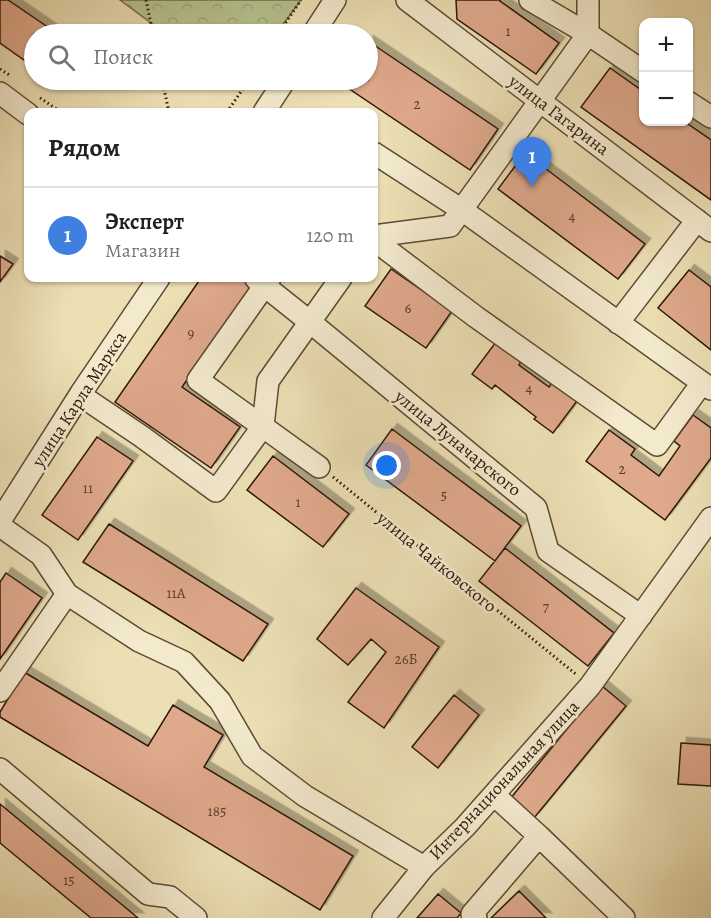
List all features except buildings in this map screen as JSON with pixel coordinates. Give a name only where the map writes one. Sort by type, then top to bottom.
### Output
[{"type":"street","points":[[320,24],[335,0]]},
{"type":"street","name":"улица Гагарина","points":[[406,0],[704,226]]},
{"type":"street","points":[[530,0],[588,34],[639,69]]},
{"type":"street","points":[[378,237],[450,226],[588,34],[588,0]]},
{"type":"street","points":[[267,108],[278,90]]},
{"type":"street","points":[[0,93],[24,111]]},
{"type":"street","points":[[693,105],[711,117]]},
{"type":"street","points":[[378,156],[462,210],[706,386],[657,445],[476,317],[378,241]]},
{"type":"street","points":[[618,323],[704,226]]},
{"type":"street","name":"улица Карла Маркса","points":[[0,521],[80,395],[156,282]]},
{"type":"street","points":[[262,282],[198,380],[319,467]]},
{"type":"street","name":"улица Луначарского","points":[[264,282],[536,508],[548,550],[641,616]]},
{"type":"street","points":[[80,395],[216,491],[263,426],[268,381],[338,282]]},
{"type":"street","name":"Интернациональная улица","points":[[0,526],[41,555],[67,594],[139,641],[184,662],[220,701],[252,756],[305,796],[424,867],[465,827],[590,686],[711,518]]},
{"type":"street","points":[[0,691],[67,594]]},
{"type":"street","points":[[0,769],[148,894],[170,897],[196,918]]},
{"type":"street","points":[[494,795],[624,918]]},
{"type":"street","points":[[476,918],[472,914],[539,836]]},
{"type":"street","points":[[383,918],[424,867]]},
{"type":"path","points":[[146,0],[151,24]]},
{"type":"path","points":[[285,24],[301,0]]},
{"type":"path","points":[[164,90],[168,108]]},
{"type":"path","points":[[230,108],[242,90]]},
{"type":"path","name":"улица Чайковского","points":[[319,467],[590,686]]},
{"type":"green space","points":[[120,0],[301,0],[283,24],[152,24]]},
{"type":"place","name":"Эксперт","points":[[532,187]]}]
